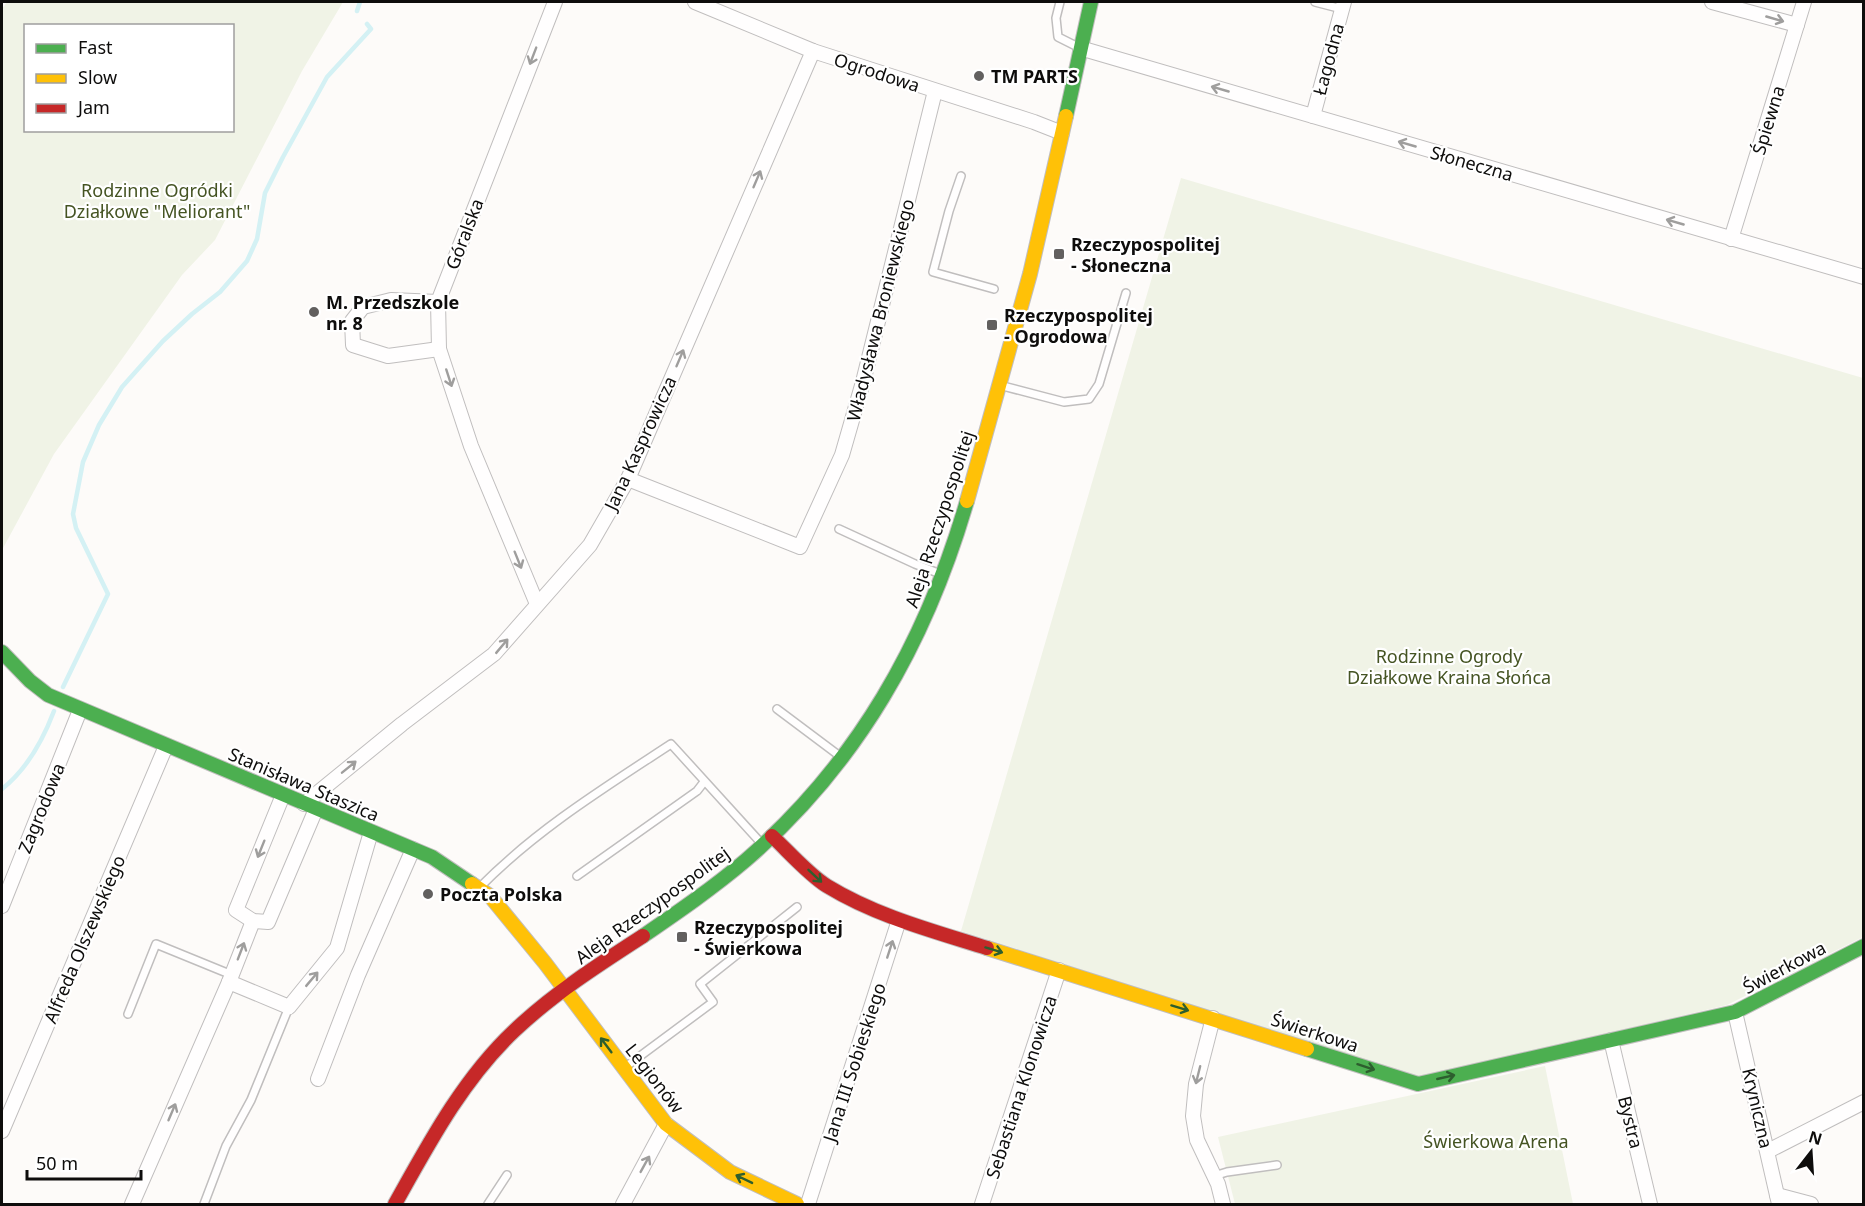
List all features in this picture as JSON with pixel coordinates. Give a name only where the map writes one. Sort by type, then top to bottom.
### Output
[{"type":"street","name":"Góralska","points":[[537,604],[471,446],[439,349],[438,302],[555,2]]},
{"type":"street","name":"Ogrodowa","points":[[695,2],[813,51],[1062,133]]},
{"type":"street","name":"Aleja Rzeczypospolitej","points":[[395,1204],[422,1155],[463,1091],[503,1041],[564,990],[692,903],[767,841],[802,804],[841,757],[892,683],[932,605],[967,500],[1040,237],[1090,2]]},
{"type":"street","points":[[1712,2],[1797,26]]},
{"type":"street","name":"Śpiewna","points":[[1731,238],[1804,2]]},
{"type":"street","name":"Łagodna","points":[[1313,116],[1343,5]]},
{"type":"street","name":"Słoneczna","points":[[1080,48],[1863,277]]},
{"type":"street","name":"Jana Kasprowicza","points":[[310,806],[402,724],[494,654],[590,545],[627,479],[813,51]]},
{"type":"street","name":"Władysława Broniewskiego","points":[[627,479],[800,548],[842,455],[863,382],[935,92]]},
{"type":"street","points":[[438,302],[391,300],[363,307],[352,321],[353,345],[388,356],[439,349]]},
{"type":"street","name":"Stanisława Staszica","points":[[2,652],[30,681],[48,695],[432,857],[490,896],[564,990]]},
{"type":"street","name":"Zagrodowa","points":[[2,906],[80,710]]},
{"type":"street","name":"Alfreda Olszewskiego","points":[[2,1131],[166,746]]},
{"type":"street","points":[[283,795],[236,910],[253,921],[268,922],[310,806]]},
{"type":"street","points":[[230,978],[289,1007],[338,948],[371,832]]},
{"type":"street","name":"Świerkowa","points":[[767,841],[825,885],[899,920],[1418,1084],[1735,1012],[1863,946]]},
{"type":"street","points":[[318,1079],[358,975],[413,849]]},
{"type":"street","name":"Jana III Sobieskiego","points":[[808,1204],[899,920]]},
{"type":"street","points":[[132,1204],[253,921]]},
{"type":"street","name":"Sebastiana Klonowicza","points":[[982,1204],[1059,970]]},
{"type":"street","name":"Legionów","points":[[564,990],[666,1124],[730,1172],[797,1204]]},
{"type":"street","name":"Kryniczna","points":[[1735,1012],[1778,1200]]},
{"type":"street","points":[[1213,1018],[1196,1084],[1193,1116],[1197,1140],[1214,1176],[1222,1204]]},
{"type":"street","name":"Bystra","points":[[1611,1040],[1650,1204]]},
{"type":"street","points":[[1768,1151],[1863,1102]]},
{"type":"street","points":[[623,1204],[666,1124]]},
{"type":"street","points":[[1778,1200],[1811,1204]]},
{"type":"lane","points":[[1060,2],[1056,18],[1058,37],[1080,48]]},
{"type":"lane","points":[[1315,2],[1343,5]]},
{"type":"lane","points":[[961,177],[933,272],[994,289]]},
{"type":"lane","points":[[999,385],[1065,402],[1089,399],[1099,384],[1126,293]]},
{"type":"lane","points":[[839,529],[943,575]]},
{"type":"lane","points":[[777,709],[841,757]]},
{"type":"lane","points":[[478,888],[522,846],[578,805],[671,744],[704,782],[767,841]]},
{"type":"lane","points":[[577,876],[697,791],[704,782]]},
{"type":"lane","points":[[624,1068],[713,1002],[700,984],[796,907]]},
{"type":"lane","points":[[128,1014],[156,944],[230,978]]},
{"type":"lane","points":[[204,1204],[226,1146],[251,1100],[289,1007]]},
{"type":"lane","points":[[1214,1176],[1277,1165]]},
{"type":"lane","points":[[488,1204],[507,1174]]},
{"type":"green space","name":"Rodzinne Ogródki Działkowe \"Meliorant\"","points":[[7,2],[343,2],[302,71],[215,240],[182,275],[54,454],[2,550],[2,9]]},
{"type":"green space","name":"Rodzinne Ogrody Działkowe Kraina Słońca","points":[[1181,178],[1863,378],[1863,937],[1727,1005],[1418,1078],[961,931]]},
{"type":"green space","name":"Świerkowa Arena","points":[[1545,1066],[1573,1204],[1235,1204],[1218,1137]]},
{"type":"waterway","points":[[357,11],[360,2]]},
{"type":"waterway","points":[[63,687],[108,594],[76,528],[73,514],[83,462],[99,425],[122,387],[163,341],[220,292],[247,261],[257,239],[265,193],[283,157],[327,77],[371,29],[367,24]]},
{"type":"waterway","points":[[2,789],[19,773],[33,754],[54,711]]},
{"type":"traffic: fast","points":[[1066,116],[1091,2]]},
{"type":"traffic: fast","points":[[643,936],[746,860],[786,823],[822,783],[854,741],[883,697],[909,651],[931,603],[967,501]]},
{"type":"traffic: fast","points":[[2,652],[30,681],[48,695],[432,857],[472,884]]},
{"type":"traffic: fast","points":[[1307,1049],[1418,1084],[1735,1012],[1864,946]]},
{"type":"traffic: slow","points":[[967,501],[1030,274],[1066,116]]},
{"type":"traffic: slow","points":[[472,884],[490,896],[545,963],[666,1124],[730,1172],[797,1204]]},
{"type":"traffic: slow","points":[[987,948],[1307,1049]]},
{"type":"traffic: jam","points":[[772,836],[813,876],[846,897],[905,922],[987,948]]},
{"type":"traffic: jam","points":[[395,1204],[448,1113],[496,1050],[529,1017],[560,992],[643,936]]},
{"type":"place","name":"TM PARTS","points":[[979,76]]},
{"type":"place","name":"Rzeczypospolitej - Słoneczna","points":[[1059,254]]},
{"type":"place","name":"M. Przedszkole nr. 8","points":[[314,312]]},
{"type":"place","name":"Rzeczypospolitej - Ogrodowa","points":[[992,325]]},
{"type":"place","name":"Poczta Polska","points":[[428,894]]},
{"type":"place","name":"Rzeczypospolitej - Świerkowa","points":[[682,937]]}]
